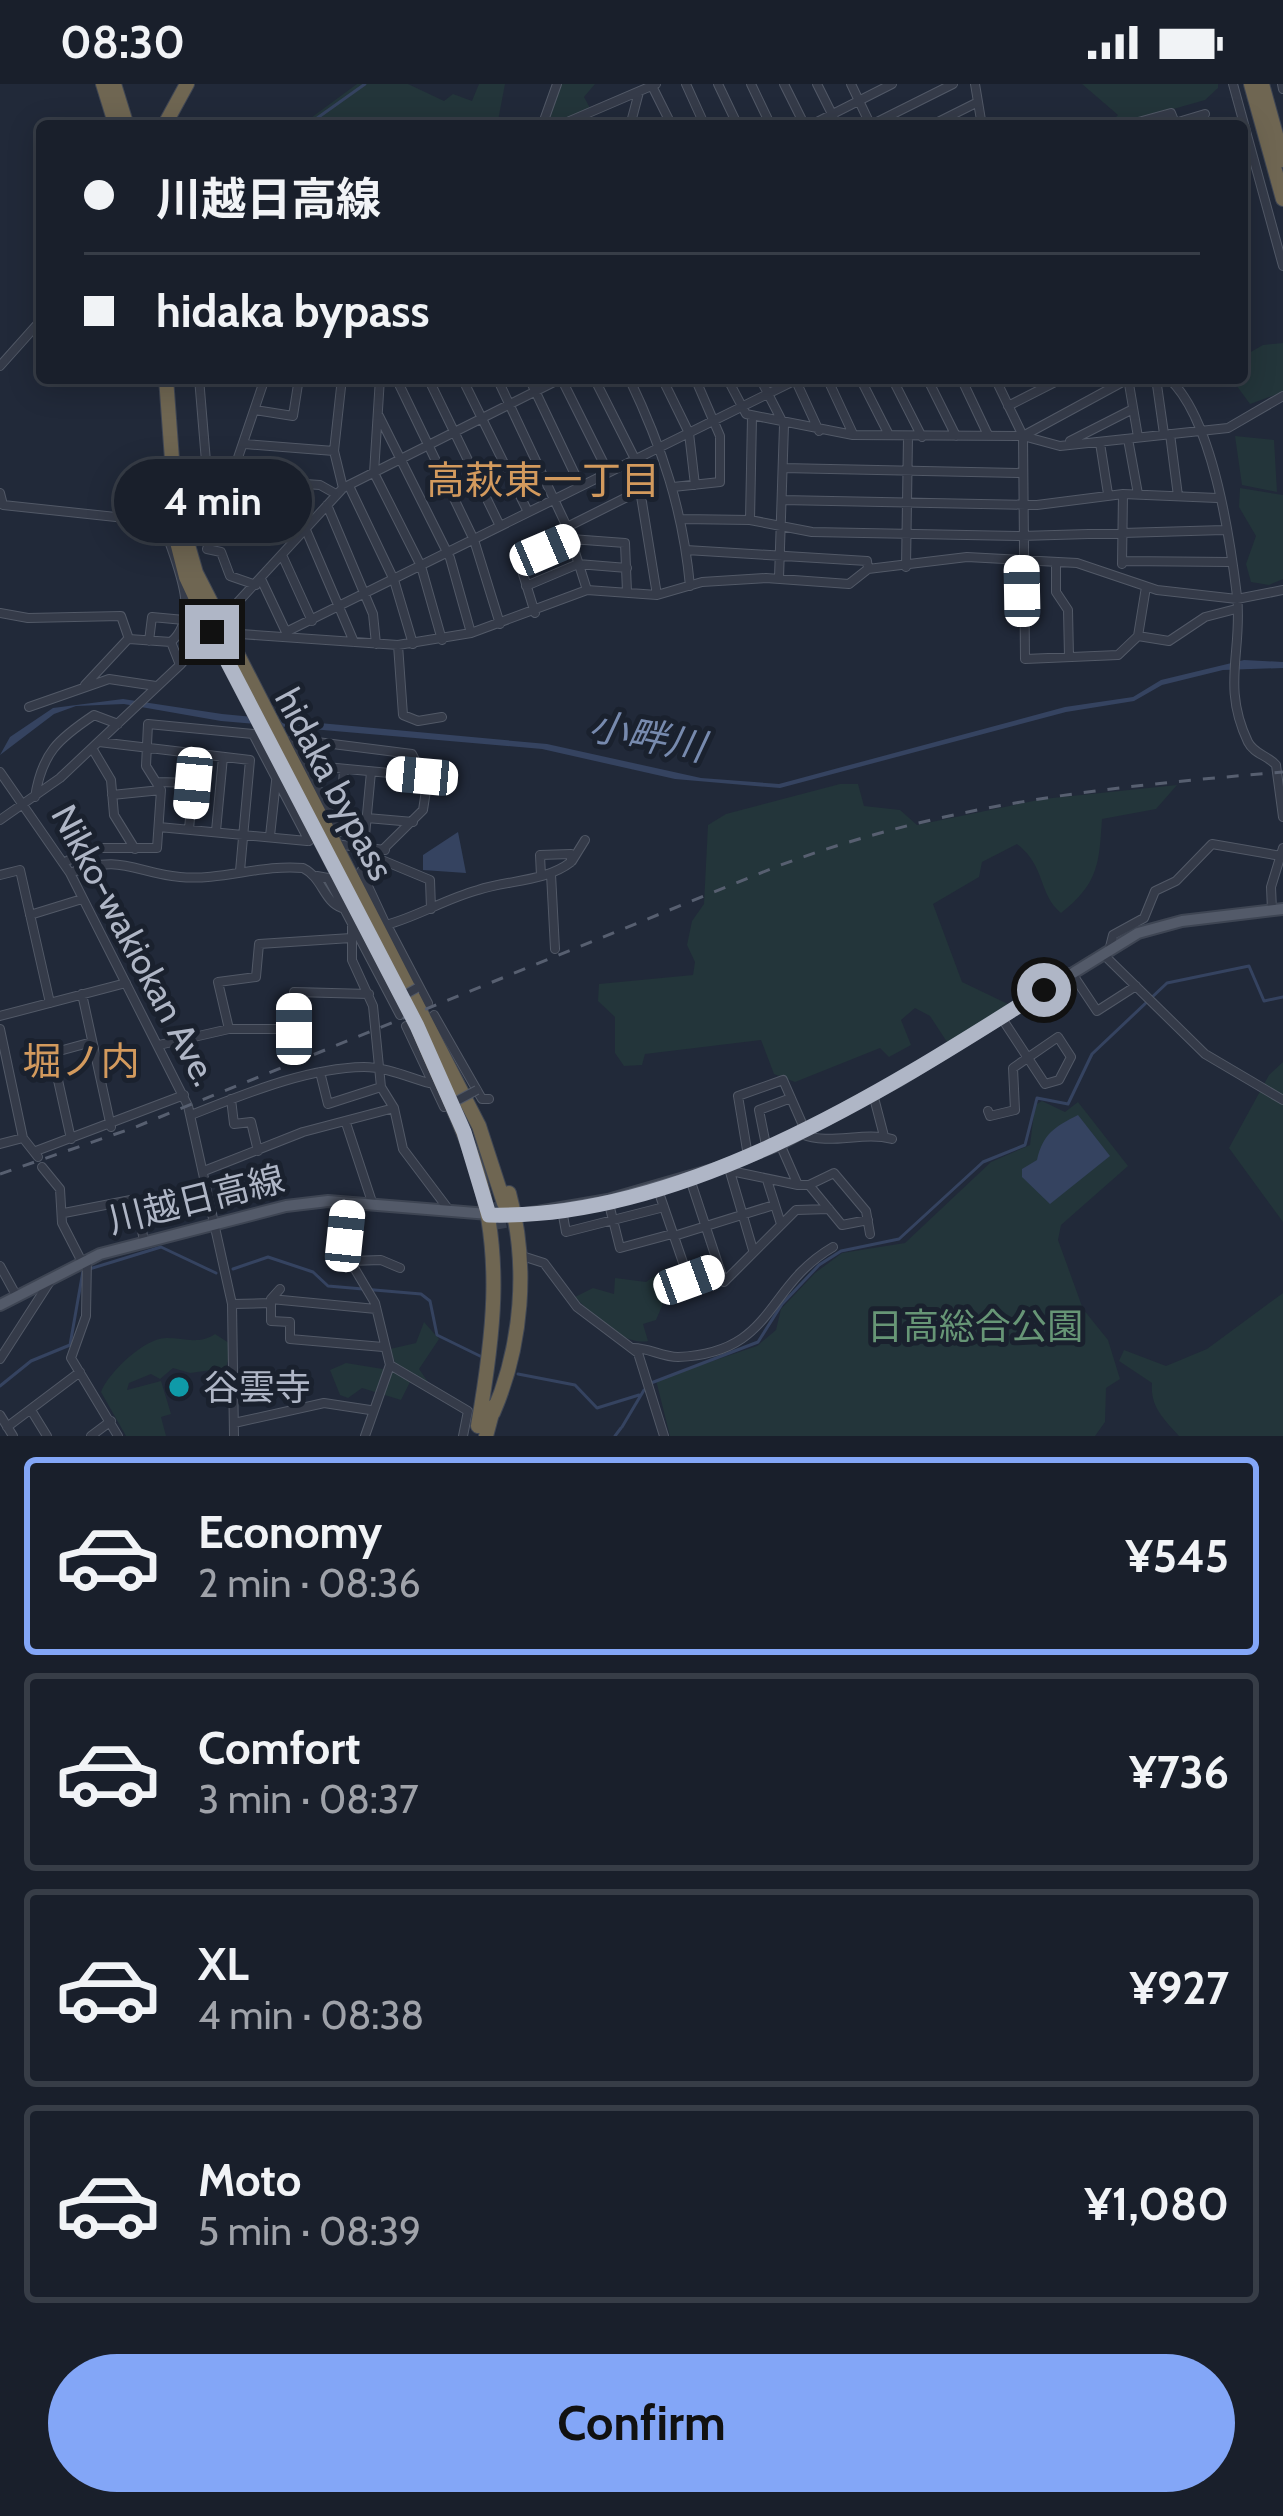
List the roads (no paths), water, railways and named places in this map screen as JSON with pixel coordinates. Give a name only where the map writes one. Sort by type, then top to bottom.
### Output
[{"type":"highway","points":[[103,84],[114,120]]},
{"type":"highway","points":[[114,84],[125,120]]},
{"type":"highway","points":[[167,120],[187,84]]},
{"type":"highway","points":[[1251,84],[1283,200]]},
{"type":"highway","points":[[1262,84],[1283,160]]},
{"type":"highway","name":"hidaka bypass","points":[[162,384],[168,454],[181,524],[216,629]]},
{"type":"highway","name":"hidaka bypass","points":[[162,384],[159,453],[174,539],[321,842],[421,1024]]},
{"type":"highway","points":[[421,1024],[485,1123],[512,1281],[493,1413],[479,1433]]},
{"type":"highway","points":[[421,1024],[518,1255],[500,1363],[479,1433]]},
{"type":"highway","points":[[500,1363],[496,1286],[501,1216]]},
{"type":"main road","name":"川越日高線","points":[[0,1305],[52,1276],[153,1241],[286,1206],[348,1203],[501,1216],[562,1210],[729,1167],[873,1094],[1106,950],[1157,926],[1278,910]]},
{"type":"street","points":[[544,120],[557,84]]},
{"type":"street","points":[[686,84],[702,120]]},
{"type":"street","points":[[718,84],[735,120]]},
{"type":"street","points":[[751,84],[768,120]]},
{"type":"street","points":[[784,84],[804,120]]},
{"type":"street","points":[[818,84],[835,120]]},
{"type":"street","points":[[851,84],[868,120]]},
{"type":"street","points":[[820,120],[892,84]]},
{"type":"street","points":[[883,120],[953,84]]},
{"type":"street","points":[[975,84],[981,120]]},
{"type":"street","points":[[1235,84],[1244,120]]},
{"type":"street","points":[[585,120],[654,85],[669,120]]},
{"type":"street","points":[[634,120],[640,91]]},
{"type":"street","points":[[942,120],[978,102]]},
{"type":"street","points":[[1185,120],[1205,114]]},
{"type":"street","points":[[1248,133],[1283,266]]},
{"type":"street","points":[[0,366],[36,326]]},
{"type":"street","points":[[200,384],[213,524]]},
{"type":"street","points":[[263,384],[233,479],[213,524],[208,552],[221,551],[230,576],[258,582],[286,633]]},
{"type":"street","points":[[255,410],[293,416],[298,384]]},
{"type":"street","points":[[341,384],[334,452],[343,490],[394,580],[412,644]]},
{"type":"street","points":[[380,384],[374,472],[421,566],[442,640]]},
{"type":"street","points":[[399,384],[474,540],[500,624]]},
{"type":"street","points":[[431,384],[500,526]]},
{"type":"street","points":[[466,384],[528,512]]},
{"type":"street","points":[[500,384],[567,527],[587,590]]},
{"type":"street","points":[[532,384],[580,485]]},
{"type":"street","points":[[0,820],[35,798],[118,724],[216,629],[343,490],[550,384]]},
{"type":"street","points":[[565,384],[608,472]]},
{"type":"street","points":[[597,384],[635,459],[657,595]]},
{"type":"street","points":[[631,384],[662,446],[674,487],[689,586]]},
{"type":"street","points":[[665,384],[689,433],[695,484]]},
{"type":"street","points":[[674,487],[720,482],[720,436],[698,384]]},
{"type":"street","points":[[730,384],[752,417],[784,425],[854,435],[1023,436],[1064,445],[1228,428],[1283,395]]},
{"type":"street","points":[[763,384],[784,425],[779,578]]},
{"type":"street","points":[[286,633],[787,384]]},
{"type":"street","points":[[798,384],[819,431]]},
{"type":"street","points":[[830,384],[854,435]]},
{"type":"street","points":[[863,384],[889,436]]},
{"type":"street","points":[[895,384],[922,437]]},
{"type":"street","points":[[930,384],[956,436]]},
{"type":"street","points":[[964,384],[988,435]]},
{"type":"street","points":[[998,384],[1023,436],[1025,659],[1118,655],[1138,635],[1146,587]]},
{"type":"street","points":[[1008,406],[1051,384]]},
{"type":"street","points":[[1023,436],[1117,384]]},
{"type":"street","points":[[1129,384],[1138,494]]},
{"type":"street","points":[[1157,384],[1178,496]]},
{"type":"street","points":[[1174,384],[1185,395],[1201,430],[1224,530],[1237,604],[1231,675],[1237,713],[1255,752],[1273,760],[1283,817]]},
{"type":"street","points":[[1064,445],[1133,409]]},
{"type":"street","points":[[379,414],[448,553],[471,633]]},
{"type":"street","points":[[750,520],[752,417]]},
{"type":"street","points":[[906,568],[908,437]]},
{"type":"street","points":[[1100,443],[1108,494]]},
{"type":"street","points":[[244,444],[334,452]]},
{"type":"street","points":[[783,468],[1022,473]]},
{"type":"street","points":[[233,479],[320,484],[343,490]]},
{"type":"street","points":[[567,527],[641,490]]},
{"type":"street","points":[[0,493],[3,505],[159,518],[187,598],[184,620],[171,642]]},
{"type":"street","points":[[782,500],[1022,505],[1108,494],[1217,498]]},
{"type":"street","points":[[1122,576],[1124,494]]},
{"type":"street","points":[[327,505],[365,594],[376,644]]},
{"type":"street","points":[[682,519],[907,534],[1224,530]]},
{"type":"street","points":[[181,524],[213,524]]},
{"type":"street","points":[[306,530],[354,642]]},
{"type":"street","points":[[535,613],[519,561],[571,539],[625,543],[627,592]]},
{"type":"street","points":[[686,550],[867,561],[868,569]]},
{"type":"street","points":[[282,555],[312,621]]},
{"type":"street","points":[[240,634],[286,633],[412,644],[471,633],[587,590],[657,595],[689,586],[779,578],[849,584],[868,569],[967,557],[1094,566],[1146,587],[1237,604]]},
{"type":"street","points":[[1123,561],[1230,562]]},
{"type":"street","points":[[1056,562],[1056,592],[1067,610],[1069,657]]},
{"type":"street","points":[[526,586],[578,564],[627,568]]},
{"type":"street","points":[[1138,635],[1169,641],[1205,617],[1283,590]]},
{"type":"street","points":[[0,613],[28,618],[121,616],[129,639]]},
{"type":"street","points":[[149,641],[152,617],[184,620]]},
{"type":"street","points":[[129,639],[171,642]]},
{"type":"street","points":[[85,686],[129,639]]},
{"type":"street","points":[[171,642],[180,664]]},
{"type":"street","points":[[398,645],[403,715],[418,721],[442,717]]},
{"type":"street","points":[[29,707],[109,679],[154,689]]},
{"type":"street","points":[[35,798],[48,749],[57,740],[94,715],[118,724]]},
{"type":"street","points":[[64,863],[93,848],[158,848],[159,786],[149,775],[148,724],[253,734],[276,779],[321,842]]},
{"type":"street","points":[[344,769],[339,832],[293,739],[404,749],[412,754],[428,791],[413,822],[361,871],[428,1003]]},
{"type":"street","points":[[96,745],[267,761]]},
{"type":"street","points":[[96,745],[114,815],[141,851],[143,866]]},
{"type":"street","points":[[189,829],[196,755]]},
{"type":"street","points":[[216,831],[223,758]]},
{"type":"street","points":[[240,871],[250,760]]},
{"type":"street","points":[[305,765],[422,776]]},
{"type":"street","name":"Nikko-wakiokan Ave.","points":[[0,772],[70,873],[184,1095],[218,1224],[232,1304],[234,1436]]},
{"type":"street","points":[[364,845],[371,772]]},
{"type":"street","points":[[270,836],[276,779]]},
{"type":"street","points":[[112,794],[193,783]]},
{"type":"street","points":[[367,818],[413,822]]},
{"type":"street","points":[[159,827],[386,850]]},
{"type":"street","points":[[386,925],[475,890],[546,875],[571,862],[585,840]]},
{"type":"street","points":[[1278,910],[1271,887],[1282,852],[1212,844],[1176,880],[1155,891],[1144,918],[1113,935],[1106,950],[1205,1054],[1283,1100]]},
{"type":"street","points":[[555,949],[540,856],[571,854],[571,862]]},
{"type":"street","points":[[377,857],[430,880],[431,908]]},
{"type":"street","points":[[70,873],[100,864],[143,866],[183,878],[285,866],[328,878],[352,932],[400,1015]]},
{"type":"street","points":[[0,874],[20,870],[50,1003]]},
{"type":"street","points":[[30,915],[82,899]]},
{"type":"street","points":[[1144,918],[1157,926]]},
{"type":"street","points":[[352,932],[354,967],[373,1006],[381,1088],[394,1108],[403,1149],[450,1211]]},
{"type":"street","points":[[229,1030],[218,982],[256,977],[259,944],[352,932]]},
{"type":"street","points":[[1071,972],[1097,1011],[1136,986]]},
{"type":"street","points":[[0,1016],[126,983]]},
{"type":"street","points":[[373,1006],[418,987]]},
{"type":"street","points":[[159,1045],[229,1030],[294,1029],[294,992],[369,994]]},
{"type":"street","points":[[82,994],[111,1126]]},
{"type":"street","points":[[988,1111],[990,1116],[1015,1110],[1013,1068],[1027,1058],[1058,1037],[1071,1057],[1059,1080],[1045,1084],[1027,1058],[1000,1017]]},
{"type":"street","points":[[421,1024],[482,1099],[489,1099]]},
{"type":"street","points":[[421,1024],[444,1107],[477,1090]]},
{"type":"street","points":[[0,1033],[5,1082],[22,1138],[59,1190],[62,1223],[87,1264],[83,1332],[71,1358],[118,1436]]},
{"type":"street","points":[[71,1139],[52,1053],[92,1042]]},
{"type":"street","points":[[191,1115],[276,1081],[307,1079],[320,1072],[377,1069],[428,1083]]},
{"type":"street","points":[[320,1072],[328,1103],[381,1088]]},
{"type":"street","points":[[748,1158],[738,1096],[783,1080],[802,1131],[819,1139],[888,1137],[873,1094]]},
{"type":"street","points":[[39,1159],[71,1139],[184,1095]]},
{"type":"street","points":[[791,1098],[759,1110],[773,1147],[798,1185]]},
{"type":"street","points":[[231,1099],[234,1124],[251,1122],[258,1151]]},
{"type":"street","points":[[204,1171],[394,1108]]},
{"type":"street","points":[[346,1123],[373,1205]]},
{"type":"street","points":[[0,1144],[22,1138]]},
{"type":"street","points":[[729,1167],[798,1185],[834,1173],[868,1220],[871,1234]]},
{"type":"street","points":[[729,1167],[753,1250]]},
{"type":"street","points":[[689,1176],[724,1282],[796,1210],[829,1209]]},
{"type":"street","points":[[767,1180],[781,1224]]},
{"type":"street","points":[[809,1185],[842,1225],[868,1220]]},
{"type":"street","points":[[656,1186],[689,1280],[718,1269]]},
{"type":"street","points":[[64,1214],[136,1199],[153,1241]]},
{"type":"street","points":[[608,1200],[620,1248],[774,1205]]},
{"type":"street","points":[[348,1203],[343,1249],[375,1306],[390,1365],[468,1411],[463,1436]]},
{"type":"street","points":[[562,1210],[566,1232],[664,1208]]},
{"type":"street","points":[[632,1348],[674,1357],[739,1344],[755,1332],[809,1261],[833,1247]]},
{"type":"street","points":[[518,1255],[544,1263],[578,1307],[632,1348],[651,1384],[664,1436]]},
{"type":"street","points":[[349,1261],[381,1260],[400,1268]]},
{"type":"street","points":[[0,1266],[16,1295]]},
{"type":"street","points":[[0,1359],[52,1276]]},
{"type":"street","points":[[30,1288],[39,1303]]},
{"type":"street","points":[[280,1289],[271,1301],[271,1321],[290,1322],[290,1339],[383,1347]]},
{"type":"street","points":[[232,1304],[375,1306]]},
{"type":"street","points":[[364,1436],[370,1409],[390,1365]]},
{"type":"street","points":[[0,1415],[10,1432],[31,1409],[80,1372]]},
{"type":"street","points":[[235,1423],[324,1402],[370,1409]]},
{"type":"street","points":[[31,1409],[47,1436]]},
{"type":"street","points":[[91,1436],[111,1421]]},
{"type":"water","points":[[1244,660],[1283,662],[1283,668],[1223,670],[1162,685],[1134,701],[1066,712],[780,788],[675,779],[542,749],[221,721],[124,704],[76,706],[54,714],[0,755],[10,737],[53,708],[123,699],[222,714],[547,744],[701,778],[779,784],[1065,707],[1133,697],[1161,680]]},
{"type":"water","points":[[458,832],[466,873],[423,870],[423,855]]},
{"type":"water","points":[[1078,1115],[1110,1156],[1050,1204],[1022,1177],[1022,1169],[1037,1160],[1051,1132]]},
{"type":"waterway","points":[[314,120],[365,84]]},
{"type":"waterway","points":[[651,1383],[758,1342],[782,1304],[819,1265],[841,1251],[899,1239],[983,1162],[1025,1145],[1037,1098],[1068,1104],[1092,1054],[1167,983],[1249,966],[1264,1001],[1283,997]]},
{"type":"waterway","points":[[0,1386],[31,1361],[70,1345],[83,1271],[161,1247],[216,1273]]},
{"type":"waterway","points":[[233,1269],[268,1257],[313,1272],[328,1286],[421,1294],[430,1301],[437,1335],[482,1357]]},
{"type":"waterway","points":[[518,1374],[575,1385],[597,1408],[639,1395]]},
{"type":"waterway","points":[[622,1427],[644,1390]]},
{"type":"waterway","points":[[615,1436],[621,1428]]},
{"type":"tunnel","points":[[495,1202],[500,1229]]},
{"type":"railway","points":[[0,1174],[133,1128],[841,844],[1027,801],[1283,772]]},
{"type":"place","name":"谷雲寺","points":[[179,1387]]},
{"type":"district","name":"高萩東一丁目","points":[[543,480]]},
{"type":"district","name":"堀ノ内","points":[[81,1061]]},
{"type":"water label","name":"小畔川","points":[[647,736]]},
{"type":"park label","name":"日高総合公園","points":[[975,1326]]}]
